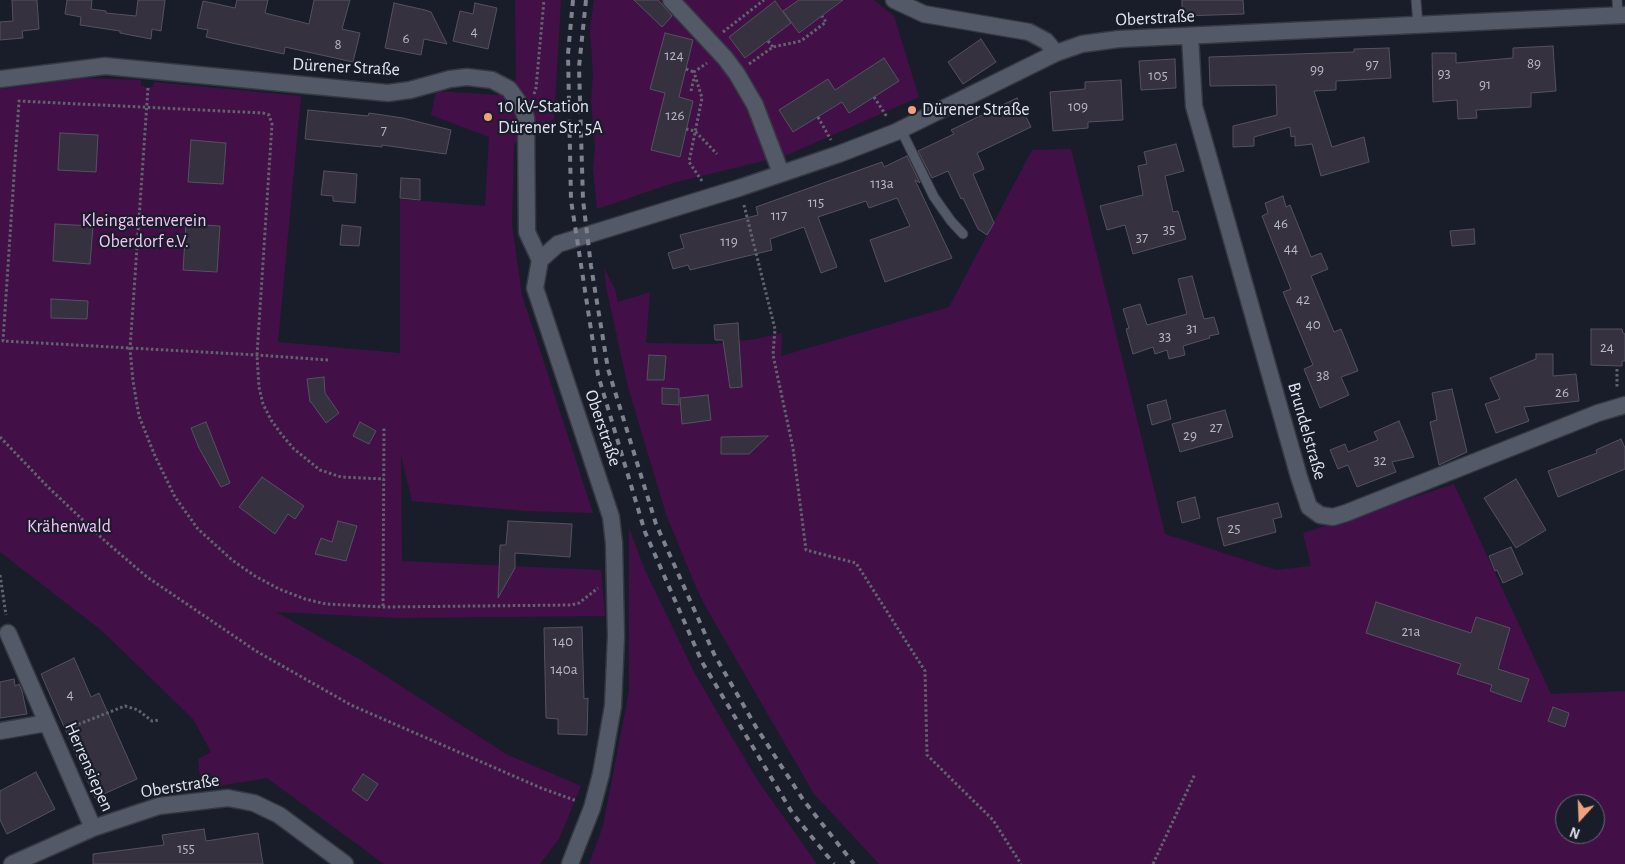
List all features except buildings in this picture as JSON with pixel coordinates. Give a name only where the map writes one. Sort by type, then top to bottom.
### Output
[{"type":"street","points":[[671,0],[715,47],[737,74],[755,105],[781,173]]},
{"type":"street","points":[[894,0],[924,14],[1029,32],[1046,41],[1056,53]]},
{"type":"street","name":"Oberstraße","points":[[570,864],[592,808],[601,774],[613,706],[616,636],[615,580],[611,517],[535,288],[540,260],[558,244],[739,188],[839,154],[898,131],[1056,53],[1082,44],[1098,41],[1418,24],[1620,10]]},
{"type":"street","name":"Brundelstraße","points":[[1190,36],[1194,106],[1309,507],[1320,515],[1333,517],[1346,513],[1589,417],[1625,405]]},
{"type":"street","name":"Dürener Straße","points":[[0,78],[105,66],[388,93],[410,90],[450,79],[484,78],[509,89],[522,107],[526,118],[527,232],[540,260]]},
{"type":"street","name":"Herrensiepen","points":[[8,633],[93,828]]},
{"type":"street","name":"Herrensiepen","points":[[0,731],[50,729]]},
{"type":"street","name":"Oberstraße","points":[[12,864],[93,828],[159,806],[228,798],[254,803],[279,815],[345,864]]},
{"type":"lane","points":[[1416,0],[1418,24]]},
{"type":"lane","points":[[898,131],[934,197],[963,234]]},
{"type":"path","points":[[526,118],[536,88],[544,0]]},
{"type":"path","points":[[691,91],[694,72],[715,47],[764,0]]},
{"type":"path","points":[[737,74],[772,47],[801,41],[826,22],[822,16]]},
{"type":"path","points":[[768,41],[772,47]]},
{"type":"path","points":[[686,69],[694,72]]},
{"type":"path","points":[[149,70],[130,349],[139,416],[174,497],[198,529],[232,560],[255,576],[279,589],[305,599],[326,604],[382,607],[571,605],[579,603],[593,594],[606,579],[615,580]]},
{"type":"path","points":[[694,78],[702,98],[689,162],[712,196]]},
{"type":"path","points":[[874,97],[898,131]]},
{"type":"path","points":[[328,360],[257,355],[3,341],[18,100],[263,113],[269,115],[272,124],[257,355],[259,387],[263,404],[271,420],[294,449],[320,470],[330,474],[354,478],[384,479]]},
{"type":"path","points":[[818,117],[839,154]]},
{"type":"path","points":[[686,129],[695,131],[717,154]]},
{"type":"path","points":[[739,188],[775,329],[773,355],[793,448],[806,550],[856,563],[925,671],[927,755],[993,820],[1021,864]]},
{"type":"path","points":[[382,607],[384,427]]},
{"type":"path","points":[[0,438],[55,494],[147,577],[256,651],[352,705],[532,784],[592,808]]},
{"type":"path","points":[[0,576],[8,633]]},
{"type":"path","points":[[50,729],[125,706],[138,710],[152,721],[160,720]]},
{"type":"path","points":[[1153,864],[1195,774]]},
{"type":"green space","points":[[515,0],[561,0],[554,119],[514,144],[512,225],[522,295],[593,513],[526,511],[412,501],[401,455],[402,561],[601,570],[605,616],[398,618],[276,612],[359,659],[506,754],[581,786],[559,839],[540,864],[384,864],[267,778],[201,789],[198,759],[211,752],[193,719],[101,630],[0,552],[0,89],[86,78],[141,80],[141,86],[148,87],[153,87],[154,82],[301,96],[278,342],[400,353],[400,199],[485,206],[489,137],[431,115],[436,91],[500,95],[516,80]]},
{"type":"green space","points":[[594,0],[874,0],[894,16],[919,97],[787,155],[673,183],[597,209],[593,168],[595,148],[591,100],[593,75],[590,29]]},
{"type":"green space","points":[[1071,149],[1165,534],[1276,570],[1311,566],[1303,533],[1454,484],[1551,694],[1625,691],[1625,864],[879,864],[814,794],[704,604],[666,514],[628,387],[606,287],[604,268],[615,289],[618,302],[650,292],[646,343],[712,344],[756,339],[782,333],[781,356],[949,307],[1032,150]]},
{"type":"green space","points":[[629,528],[644,568],[695,674],[756,778],[817,864],[589,864],[603,826],[629,691]]},
{"type":"railway","points":[[573,0],[568,54],[571,200],[598,375],[645,532],[702,662],[793,814],[834,864]]},
{"type":"railway","points":[[586,0],[579,67],[583,200],[591,266],[608,369],[656,524],[714,654],[756,727],[804,801],[854,864]]},
{"type":"place","name":"Dürener Straße","points":[[912,110]]},
{"type":"place","name":"10 kV-Station Dürener Str. 5A","points":[[488,117]]},
{"type":"park label","name":"Kleingartenverein Oberdorf e.V.","points":[[144,231]]},
{"type":"park label","name":"Krähenwald","points":[[69,527]]}]
